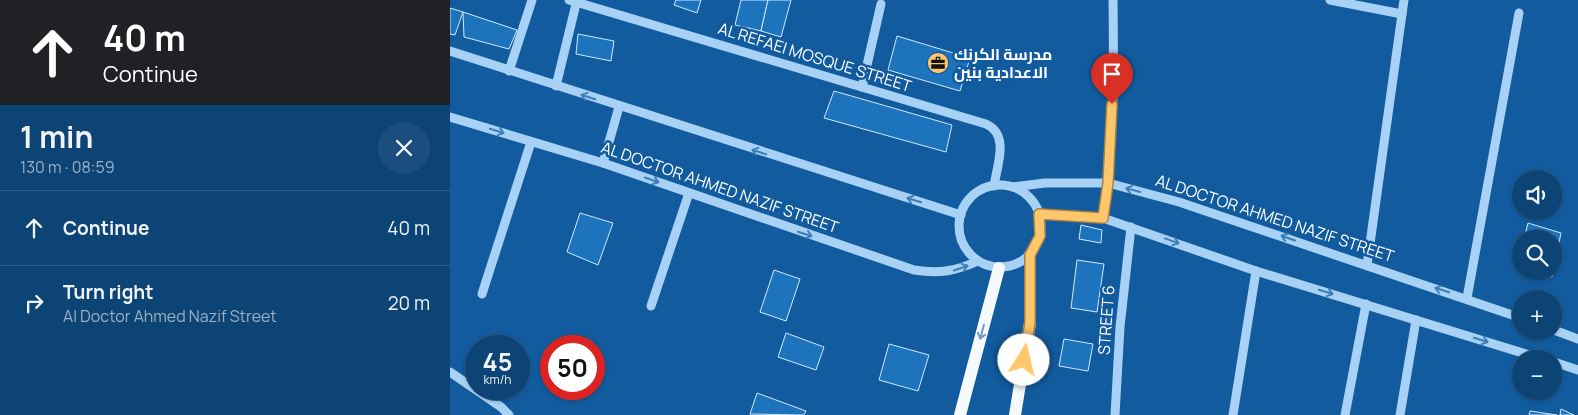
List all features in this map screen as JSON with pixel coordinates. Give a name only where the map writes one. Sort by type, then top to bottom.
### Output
[{"type":"main road","points":[[1016,415],[1030,323],[1030,255]]},
{"type":"main road","points":[[960,415],[999,268]]},
{"type":"street","points":[[509,71],[532,0]]},
{"type":"street","points":[[1103,218],[1108,183],[1114,84],[1113,0]]},
{"type":"street","points":[[1330,0],[1402,14]]},
{"type":"street","points":[[1367,265],[1404,0]]},
{"type":"street","points":[[556,86],[574,1]]},
{"type":"street","name":"AL REFAEI MOSQUE STREET","points":[[574,1],[862,86],[994,128],[999,134],[1001,142],[994,186]]},
{"type":"street","points":[[862,86],[881,4]]},
{"type":"street","points":[[1467,298],[1519,14]]},
{"type":"street","points":[[450,51],[619,107],[961,215]]},
{"type":"street","points":[[603,163],[619,107]]},
{"type":"street","name":"AL DOCTOR AHMED NAZIF STREET","points":[[450,118],[603,163],[914,270],[944,272],[958,270],[978,261]]},
{"type":"street","points":[[482,294],[531,142]]},
{"type":"street","name":"AL DOCTOR AHMED NAZIF STREET","points":[[1012,187],[1046,183],[1108,183],[1179,202],[1512,315]]},
{"type":"street","points":[[994,186],[1012,187],[1029,198],[1039,214],[1040,236],[1030,255],[1016,265],[999,268],[978,261],[968,252],[962,241],[959,228],[961,215],[973,195],[983,189],[994,186]]},
{"type":"street","points":[[651,306],[689,194]]},
{"type":"street","points":[[1039,214],[1103,218],[1256,271],[1513,350]]},
{"type":"street","name":"STREET 6","points":[[1115,415],[1122,300],[1131,227]]},
{"type":"street","points":[[1234,415],[1256,271]]},
{"type":"street","points":[[1345,415],[1366,304]]},
{"type":"street","points":[[1400,415],[1416,320]]},
{"type":"street","points":[[1562,333],[1578,339]]},
{"type":"street","points":[[1562,365],[1578,370]]},
{"type":"street","points":[[450,372],[509,415]]},
{"type":"building","points":[[676,0],[701,0],[697,13],[674,5]]},
{"type":"building","points":[[741,0],[768,0],[761,31],[735,25]]},
{"type":"building","points":[[768,0],[791,0],[781,37],[761,31]]},
{"type":"building","points":[[450,8],[463,12],[455,35],[450,34]]},
{"type":"building","points":[[463,12],[517,30],[509,49],[464,37]]},
{"type":"building","points":[[578,34],[614,41],[611,61],[576,54]]},
{"type":"building","points":[[897,36],[970,58],[960,91],[888,70]]},
{"type":"building","points":[[834,91],[952,125],[946,152],[824,118]]},
{"type":"building","points":[[580,213],[613,223],[598,265],[567,252]]},
{"type":"building","points":[[1528,223],[1551,230],[1526,230]]},
{"type":"building","points":[[1081,225],[1102,230],[1101,243],[1079,239]]},
{"type":"building","points":[[1077,260],[1104,264],[1097,312],[1071,308]]},
{"type":"building","points":[[774,270],[800,279],[786,321],[760,312]]},
{"type":"building","points":[[786,333],[824,347],[816,370],[778,357]]},
{"type":"building","points":[[1064,339],[1093,344],[1088,371],[1059,366]]},
{"type":"building","points":[[889,344],[929,355],[918,391],[879,380]]},
{"type":"building","points":[[757,393],[806,411],[804,415],[750,414]]},
{"type":"building","points":[[1561,409],[1574,415],[1560,415]]},
{"type":"building","points":[[1530,411],[1557,415],[1529,415]]},
{"type":"place","name":"مدرسة الكرنك الاعدادية بنين","points":[[938,63]]},
{"type":"route","points":[[1024,360],[1030,323],[1030,255],[1040,236],[1039,214],[1103,218],[1108,183],[1112,104]]}]
